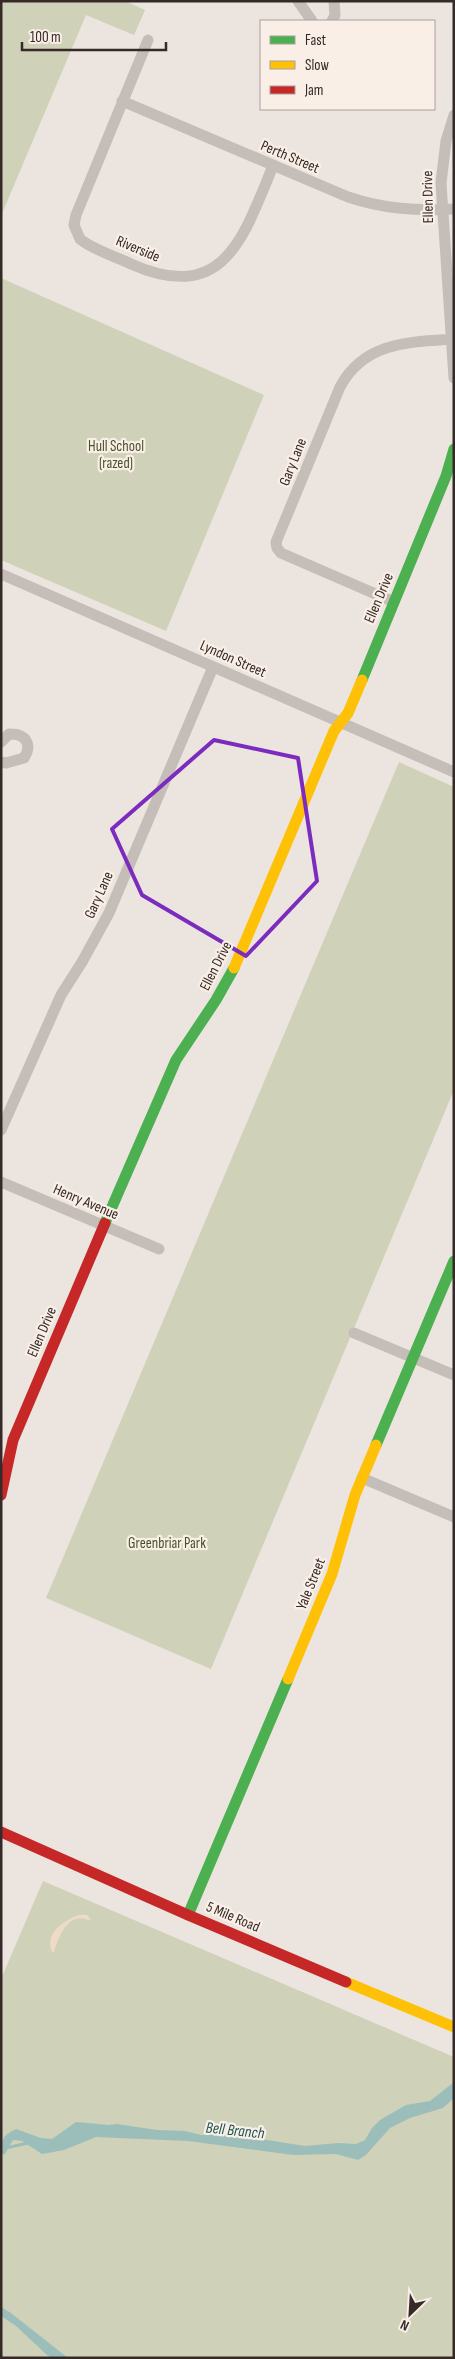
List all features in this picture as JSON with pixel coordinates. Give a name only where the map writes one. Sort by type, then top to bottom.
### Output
[{"type":"street","points":[[298,1],[311,20]]},
{"type":"street","points":[[333,20],[335,16],[334,1]]},
{"type":"street","points":[[122,101],[148,40]]},
{"type":"street","name":"Riverside","points":[[122,101],[76,215],[74,225],[78,236],[84,242],[141,268],[161,275],[183,276],[204,272],[222,261],[242,238],[273,166]]},
{"type":"street","name":"Perth Street","points":[[122,101],[273,166],[370,205],[408,210],[448,209]]},
{"type":"street","name":"Ellen Drive","points":[[454,115],[446,141],[442,164],[448,209],[454,370]]},
{"type":"street","name":"Gary Lane","points":[[394,602],[281,553],[277,548],[276,542],[340,387],[352,368],[367,355],[385,347],[453,339]]},
{"type":"street","name":"Ellen Drive","points":[[1,1494],[13,1440],[169,1072],[233,970],[334,730],[348,713],[446,476],[454,449]]},
{"type":"street","name":"Lyndon Street","points":[[1,574],[454,772]]},
{"type":"street","name":"Gary Lane","points":[[1,1130],[61,995],[109,913],[213,667]]},
{"type":"street","points":[[1,742],[9,734],[18,734],[24,736],[29,744],[28,752],[24,758],[6,763],[1,762]]},
{"type":"street","name":"Henry Avenue","points":[[1,1182],[159,1249]]},
{"type":"street","name":"Yale Street","points":[[188,1915],[332,1574],[362,1478],[454,1261]]},
{"type":"street","points":[[354,1333],[454,1375]]},
{"type":"street","points":[[362,1478],[454,1517]]},
{"type":"street","name":"5 Mile Road","points":[[1,1832],[188,1915],[454,2028]]},
{"type":"highlighted area","points":[[214,740],[298,758],[317,881],[246,956],[142,895],[112,829]]},
{"type":"green space","points":[[1,1],[125,1],[145,10],[134,35],[86,15],[1,216]]},
{"type":"green space","name":"Hull School (razed)","points":[[1,278],[264,395],[166,631],[1,560]]},
{"type":"green space","name":"Greenbriar Park","points":[[399,762],[454,787],[454,1090],[211,1669],[46,1598]]},
{"type":"green space","points":[[43,1881],[454,2057],[454,2358],[1,2358],[1,1979]]},
{"type":"sand","points":[[79,1915],[87,1915],[91,1919],[81,1918],[69,1923],[61,1933],[54,1952],[52,1952],[50,1945],[53,1933],[67,1920]]},
{"type":"water","points":[[454,2082],[454,2098],[443,2108],[410,2118],[390,2128],[366,2155],[358,2160],[336,2154],[293,2155],[188,2141],[96,2137],[64,2150],[42,2154],[22,2141],[13,2140],[5,2154],[1,2155],[3,2139],[16,2129],[41,2138],[52,2139],[76,2122],[185,2131],[201,2135],[228,2134],[305,2146],[338,2143],[356,2144],[365,2140],[372,2128],[380,2120],[406,2105],[430,2101]]},
{"type":"water","points":[[1,2307],[68,2358],[52,2358],[47,2355],[16,2326],[1,2316]]},
{"type":"waterway","name":"Bell Branch","points":[[1,2149],[28,2143]]},
{"type":"traffic: fast","points":[[362,680],[446,476],[454,449]]},
{"type":"traffic: fast","points":[[105,1223],[176,1060],[216,1000],[234,968]]},
{"type":"traffic: fast","points":[[376,1445],[454,1261]]},
{"type":"traffic: fast","points":[[188,1915],[288,1679]]},
{"type":"traffic: slow","points":[[234,968],[334,731],[348,713],[362,680]]},
{"type":"traffic: slow","points":[[288,1679],[332,1574],[355,1495],[376,1445]]},
{"type":"traffic: slow","points":[[346,1982],[454,2027]]},
{"type":"traffic: jam","points":[[1,1495],[13,1440],[105,1223]]},
{"type":"traffic: jam","points":[[1,1832],[188,1915],[346,1982]]}]
